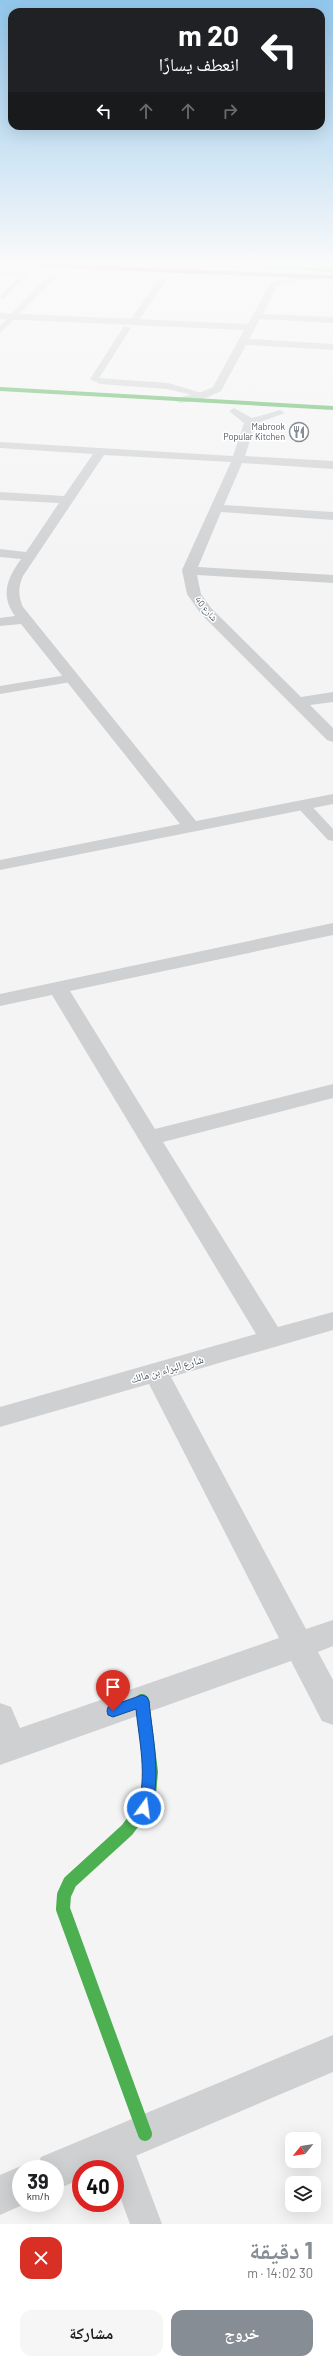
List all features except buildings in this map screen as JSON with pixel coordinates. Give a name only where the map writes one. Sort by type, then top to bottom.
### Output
[{"type":"main road","points":[[0,389],[181,400],[280,413],[333,416]]},
{"type":"main road","points":[[0,398],[231,407],[333,408]]},
{"type":"main road","points":[[131,2139],[62,1909],[64,1895],[70,1882],[137,1820],[144,1808],[149,1794],[149,1780],[142,1701]]},
{"type":"street","points":[[181,400],[202,396],[217,389],[229,366]]},
{"type":"street","points":[[217,389],[219,394],[231,407],[250,422]]},
{"type":"street","points":[[250,422],[280,413]]},
{"type":"street","points":[[250,422],[238,460],[189,570],[333,579]]},
{"type":"street","points":[[0,445],[333,465]]},
{"type":"street","points":[[101,451],[11,586],[11,597],[24,618],[192,826]]},
{"type":"street","points":[[0,496],[68,500]]},
{"type":"street","points":[[216,508],[333,516]]},
{"type":"street","points":[[0,553],[31,556]]},
{"type":"street","name":"شارع 40","points":[[189,570],[191,586],[199,603],[333,738]]},
{"type":"street","points":[[0,622],[24,618]]},
{"type":"street","points":[[298,702],[333,697]]},
{"type":"street","points":[[0,865],[333,799]]},
{"type":"street","points":[[0,1000],[333,929]]},
{"type":"street","points":[[58,988],[272,1339]]},
{"type":"street","points":[[149,1138],[333,1091]]},
{"type":"street","name":"شارع البراء بن مالك","points":[[0,1417],[333,1321]]},
{"type":"street","points":[[156,1372],[333,1711]]},
{"type":"street","points":[[0,1717],[6,1748],[333,1633]]},
{"type":"street","points":[[64,2167],[333,2053]]},
{"type":"street","points":[[0,2195],[12,2190]]},
{"type":"lane","points":[[103,366],[94,379],[100,381],[168,386],[202,396]]},
{"type":"lane","points":[[0,690],[73,678]]},
{"type":"lane","points":[[303,805],[333,837]]},
{"type":"lane","points":[[131,2139],[146,2224]]},
{"type":"traffic: fast","points":[[0,389],[333,408]]},
{"type":"traffic: fast","points":[[142,1701],[151,1772],[151,1784],[145,1806],[138,1818],[116,1842],[70,1882],[64,1895],[63,1909],[145,2134]]},
{"type":"place","name":"Mabrook Popular Kitchen","points":[[299,432]]},
{"type":"route","points":[[113,1711],[142,1701],[149,1780],[149,1794],[144,1808]]}]
